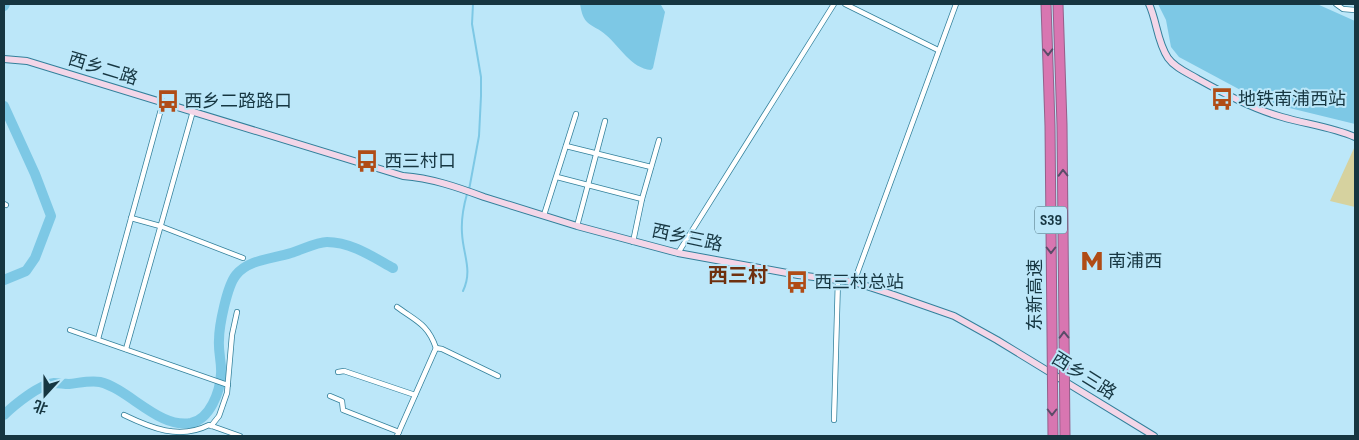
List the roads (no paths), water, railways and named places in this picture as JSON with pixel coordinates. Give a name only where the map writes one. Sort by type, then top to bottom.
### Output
[{"type":"highway","name":"东新高速","points":[[1046,4],[1050,126],[1053,436]]},
{"type":"highway","name":"东新高速","points":[[1058,4],[1062,116],[1065,436]]},
{"type":"street","points":[[678,253],[834,4]]},
{"type":"street","points":[[845,4],[938,50]]},
{"type":"street","points":[[854,282],[956,4]]},
{"type":"street","points":[[1149,4],[1164,51],[1169,60],[1178,68],[1256,108],[1281,117],[1342,131],[1355,138]]},
{"type":"street","points":[[1336,4],[1344,9],[1355,10]]},
{"type":"street","name":"西乡二路","points":[[4,59],[27,61],[193,111]]},
{"type":"street","points":[[98,339],[163,102]]},
{"type":"street","points":[[126,349],[193,111]]},
{"type":"street","name":"西乡三路","points":[[193,111],[402,176],[423,178],[460,188],[633,242],[678,253],[798,275],[854,282],[954,316],[997,340],[1154,436]]},
{"type":"street","points":[[544,215],[576,114]]},
{"type":"street","points":[[577,226],[604,121]]},
{"type":"street","points":[[633,242],[642,199],[659,140]]},
{"type":"street","points":[[566,146],[651,167]]},
{"type":"street","points":[[557,177],[642,199]]},
{"type":"street","points":[[131,218],[160,226],[243,258]]},
{"type":"street","points":[[834,420],[838,279]]},
{"type":"street","points":[[330,396],[342,401],[343,410],[398,434],[436,348],[428,330],[397,307]]},
{"type":"street","points":[[211,426],[228,394],[232,334],[237,312]]},
{"type":"street","points":[[70,330],[228,384]]},
{"type":"street","points":[[436,348],[442,349],[498,376]]},
{"type":"street","points":[[338,372],[344,372],[415,396]]},
{"type":"street","points":[[124,415],[161,432],[185,434],[199,431],[208,425],[240,436]]},
{"type":"water","points":[[580,4],[661,5],[665,12],[653,68],[651,70],[637,65],[604,33],[587,22]]},
{"type":"water","points":[[1158,4],[1317,4],[1355,21],[1355,124],[1261,101],[1179,57],[1171,47],[1166,20]]},
{"type":"waterway","points":[[469,190],[479,136],[481,96],[481,77],[472,24],[473,4]]},
{"type":"waterway","points":[[4,106],[35,174],[51,216],[35,258],[26,271],[4,280]]},
{"type":"waterway","points":[[463,291],[467,276],[467,262],[462,223],[467,194]]},
{"type":"waterway","points":[[4,415],[28,396],[48,384],[93,381],[111,386],[167,420],[191,423],[204,416],[209,410],[219,389],[221,370],[219,334],[222,316],[233,280],[241,270],[262,260],[327,242],[353,247],[393,268]]},
{"type":"place","name":"地铁南浦西站","points":[[1222,99]]},
{"type":"place","name":"西乡二路路口","points":[[168,101]]},
{"type":"place","name":"西三村口","points":[[367,161]]},
{"type":"place","name":"南浦西","points":[[1092,261]]},
{"type":"place","name":"西三村总站","points":[[797,282]]},
{"type":"district","name":"西三村","points":[[738,276]]}]
